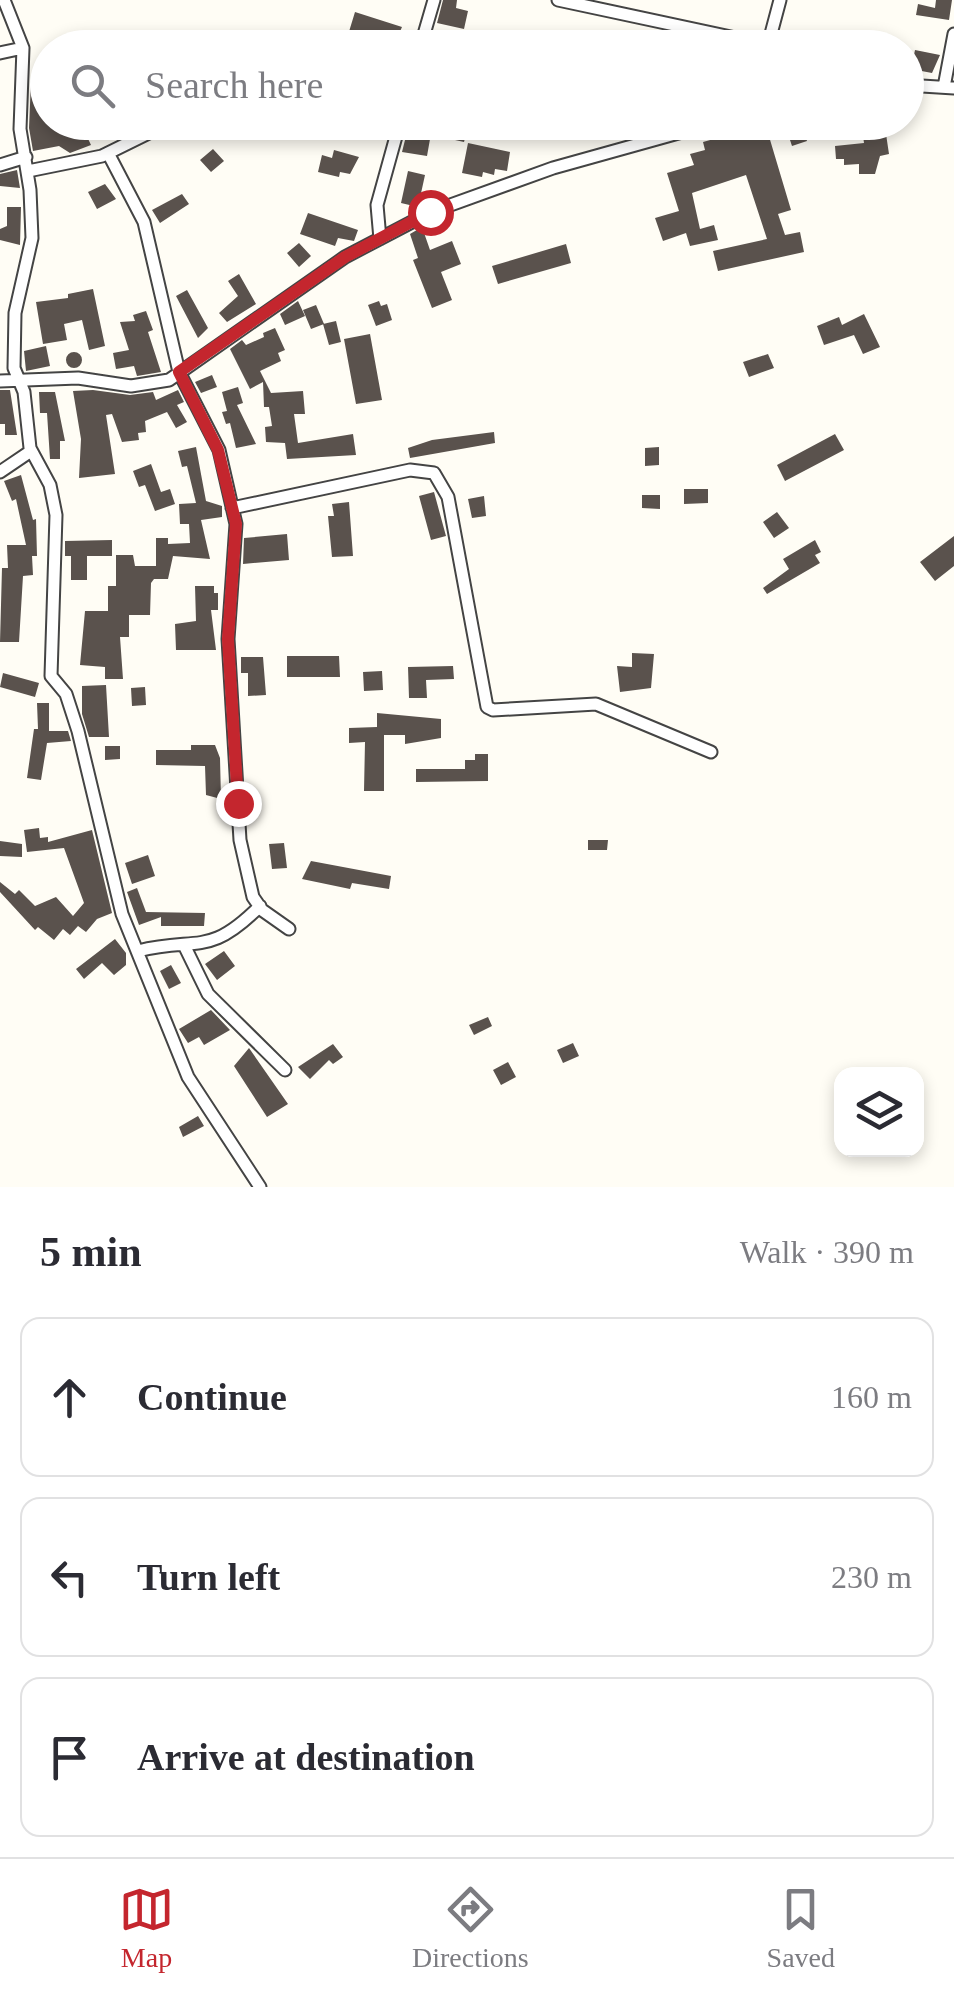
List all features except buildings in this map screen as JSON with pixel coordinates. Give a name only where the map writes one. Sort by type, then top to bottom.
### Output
[{"type":"street","points":[[4,0],[23,48],[20,129],[28,171],[32,238],[15,312],[14,368],[20,380],[32,451],[50,485],[56,515],[51,676],[66,694],[114,884],[188,1077],[260,1187]]},
{"type":"street","points":[[425,30],[434,0]]},
{"type":"street","points":[[558,0],[705,30]]},
{"type":"street","points":[[777,30],[780,0]]},
{"type":"street","points":[[924,85],[949,88],[954,34]]},
{"type":"street","points":[[0,54],[23,48]]},
{"type":"street","points":[[28,171],[71,165],[135,140]]},
{"type":"street","points":[[380,239],[377,205],[395,140]]},
{"type":"street","points":[[0,381],[78,378],[131,386],[155,384],[179,372],[300,286],[430,212],[552,168],[653,140]]},
{"type":"street","points":[[108,152],[144,222],[179,372],[218,450],[232,508],[235,569],[228,595],[228,639],[240,840],[260,906],[289,929]]},
{"type":"street","points":[[0,165],[26,157]]},
{"type":"street","points":[[0,472],[32,451]]},
{"type":"street","points":[[232,508],[410,470],[434,474],[448,496],[487,707],[492,710],[596,704],[711,752]]},
{"type":"street","points":[[138,951],[206,945],[224,936],[260,906]]},
{"type":"street","points":[[184,945],[208,994],[285,1070]]},
{"type":"route","points":[[238,803],[228,639],[228,595],[235,569],[236,524],[218,450],[179,372],[345,257],[430,212]]}]
